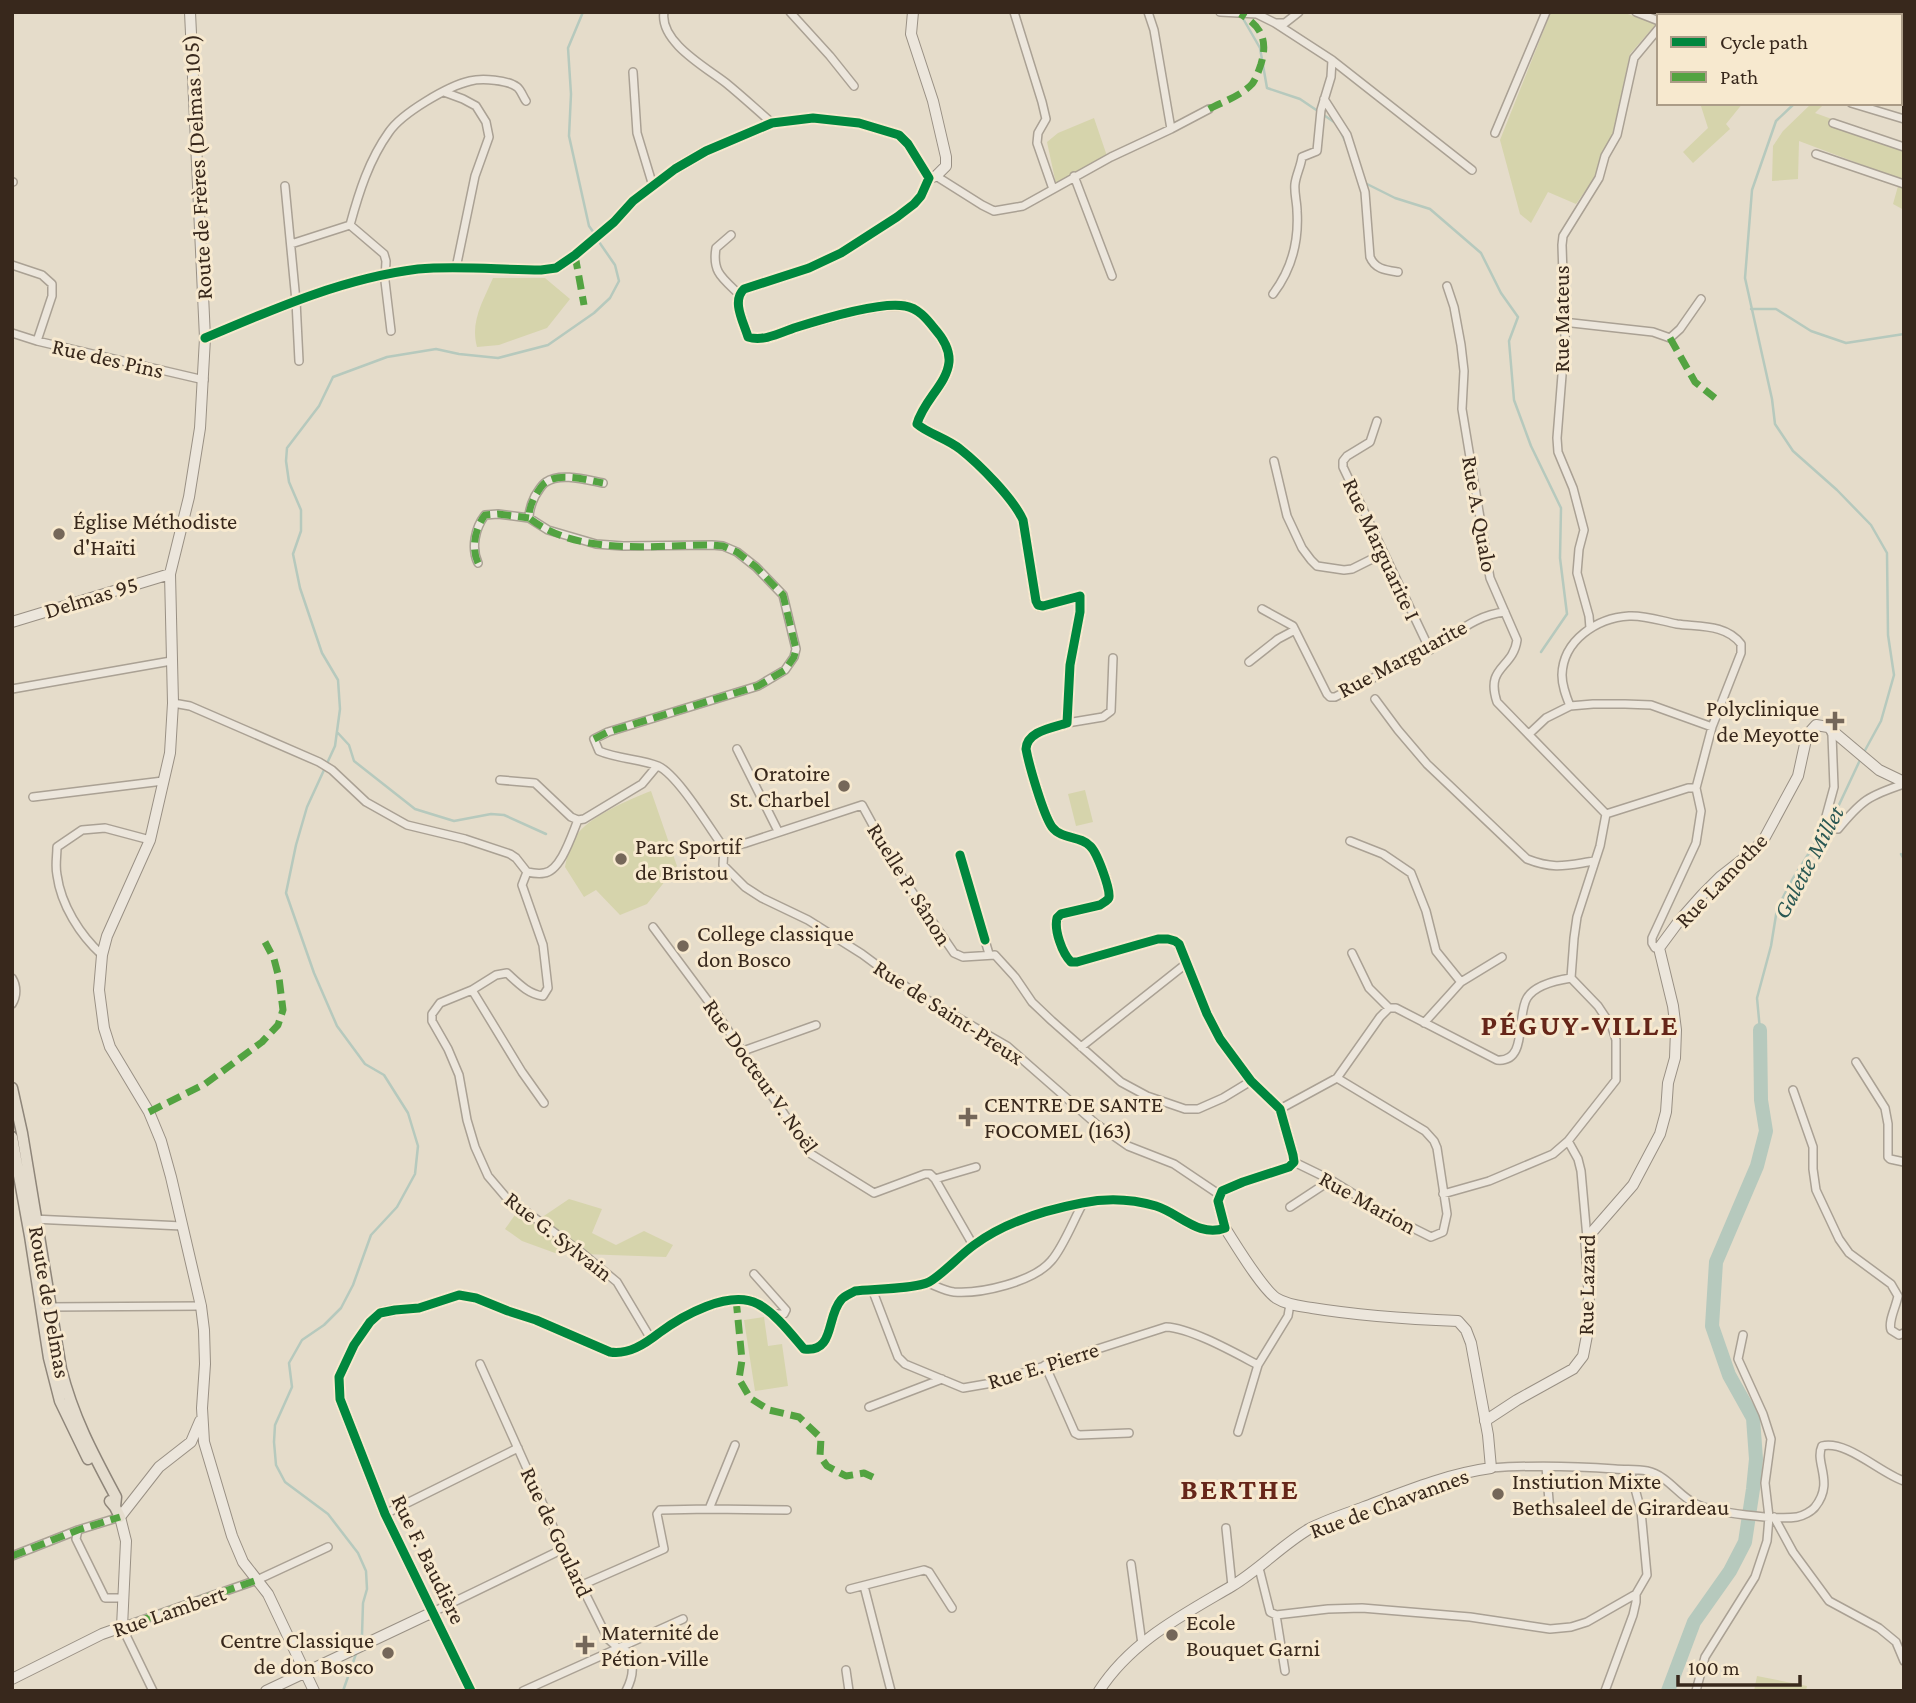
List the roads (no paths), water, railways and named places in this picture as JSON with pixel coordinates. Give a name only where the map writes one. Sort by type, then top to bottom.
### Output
[{"type":"main road","name":"Route de Delmas","points":[[12,1088],[22,1133],[31,1219]]},
{"type":"main road","name":"Route de Delmas","points":[[12,1137],[31,1219],[46,1307],[49,1358],[60,1401],[74,1433],[117,1512]]},
{"type":"street","name":"Route de Frères (Delmas 105)","points":[[190,12],[205,338],[204,380],[194,472],[170,574],[173,704],[170,753],[150,840],[107,936],[102,955],[99,990],[104,1028],[110,1046],[144,1101],[161,1141],[171,1177],[201,1306],[204,1330],[204,1442],[237,1550],[268,1594],[314,1691]]},
{"type":"street","points":[[664,12],[663,18],[672,39],[694,61],[772,123]]},
{"type":"street","points":[[790,12],[854,86]]},
{"type":"street","points":[[913,12],[911,34],[933,101],[946,166],[933,177],[914,204],[897,217],[841,253],[809,268],[744,289],[738,294],[737,301],[748,337],[761,339],[812,322],[881,307],[904,306],[914,309],[939,334],[949,351],[949,363],[946,374],[929,399],[917,424],[960,449],[1019,510],[1038,605],[1080,596],[1080,612],[1070,665],[1067,723]]},
{"type":"street","points":[[1014,12],[1044,111],[1045,119],[1038,133],[1037,143],[1053,188]]},
{"type":"street","points":[[1148,12],[1154,30],[1171,129]]},
{"type":"street","points":[[1220,12],[1257,14],[1275,23],[1332,60],[1472,170]]},
{"type":"street","points":[[1275,23],[1284,23],[1299,12]]},
{"type":"street","points":[[1495,133],[1546,12]]},
{"type":"street","points":[[1636,12],[1657,20]]},
{"type":"street","name":"Rue Mateus","points":[[1590,628],[1577,573],[1578,549],[1584,530],[1573,488],[1558,452],[1557,438],[1565,337],[1563,236],[1599,178],[1605,156],[1617,135],[1634,58],[1657,30]]},
{"type":"street","points":[[1273,293],[1284,279],[1293,259],[1297,239],[1295,182],[1302,157],[1317,151],[1320,113],[1331,76],[1332,60]]},
{"type":"street","points":[[633,72],[638,133],[653,186]]},
{"type":"street","points":[[350,225],[360,186],[374,158],[390,130],[410,111],[471,80],[502,81],[518,88],[526,101]]},
{"type":"street","points":[[444,92],[476,106],[486,122],[489,137],[475,176],[456,268]]},
{"type":"street","points":[[1324,99],[1347,135],[1366,192],[1370,257],[1373,264],[1380,269],[1398,272]]},
{"type":"street","points":[[1858,105],[1904,119]]},
{"type":"street","points":[[205,338],[296,301],[340,286],[386,275],[419,269],[556,268],[675,169],[706,151],[772,123],[813,118],[859,123],[899,135],[933,177],[994,211],[1023,206],[1074,176],[1209,109]]},
{"type":"street","points":[[1833,123],[1904,147]]},
{"type":"street","points":[[1815,154],[1904,184]]},
{"type":"street","points":[[1074,176],[1112,276]]},
{"type":"street","points":[[285,186],[299,361]]},
{"type":"street","points":[[291,244],[350,225]]},
{"type":"street","points":[[350,225],[384,254],[391,331]]},
{"type":"street","points":[[731,235],[716,248],[715,267],[738,294]]},
{"type":"street","points":[[12,265],[42,275],[52,284],[52,296],[37,341]]},
{"type":"street","name":"Rue A. Qualo","points":[[1447,286],[1461,345],[1464,371],[1462,409],[1490,578],[1517,640],[1516,648],[1496,675],[1493,691],[1497,702],[1606,814]]},
{"type":"street","points":[[1563,322],[1653,331],[1670,338],[1680,329],[1700,299]]},
{"type":"street","name":"Rue des Pins","points":[[12,333],[204,380]]},
{"type":"street","name":"Rue Marguarite I","points":[[1377,421],[1370,442],[1347,456],[1343,467],[1430,650]]},
{"type":"street","points":[[1274,461],[1287,516],[1302,548],[1317,566],[1352,569],[1384,553]]},
{"type":"street","points":[[530,518],[534,498],[547,481],[579,478],[603,483]]},
{"type":"street","points":[[478,563],[474,555],[474,543],[482,520],[485,515],[498,514],[530,518],[548,530],[596,544],[723,546],[737,552],[756,567],[785,599],[796,649],[785,670],[758,686],[608,732],[594,740],[599,751],[611,756],[657,766],[642,784],[584,819],[578,820],[565,811],[535,783],[500,779]]},
{"type":"street","name":"Delmas 95","points":[[12,622],[170,574]]},
{"type":"street","points":[[1249,662],[1278,639],[1295,630],[1289,623],[1262,609]]},
{"type":"street","name":"Rue Marguarite","points":[[1295,630],[1327,694],[1335,697],[1430,650],[1479,617],[1505,612]]},
{"type":"street","name":"Rue Lamothe","points":[[1590,628],[1613,618],[1644,617],[1720,628],[1741,644],[1741,653],[1712,727],[1696,788],[1701,811],[1696,844],[1652,938],[1652,943],[1659,948]]},
{"type":"street","points":[[1570,706],[1563,688],[1563,666],[1573,646],[1590,628]]},
{"type":"street","points":[[1113,658],[1111,711],[1103,717],[1067,723],[1030,738],[1026,743],[1027,758],[1046,814],[1053,827],[1067,837],[1090,845],[1099,861],[1109,898],[1100,905],[1061,914],[1057,918],[1055,924],[1066,956],[1071,962],[1077,962],[1158,939],[1168,939],[1179,944],[1220,1039],[1251,1082],[1280,1109],[1294,1163],[1222,1191],[1218,1201],[1225,1228],[1275,1297],[1290,1304],[1390,1318],[1458,1321],[1466,1330],[1471,1343],[1492,1468]]},
{"type":"street","points":[[12,689],[171,661]]},
{"type":"street","points":[[1375,699],[1427,764],[1527,859],[1555,867],[1595,860]]},
{"type":"street","points":[[173,704],[190,706],[319,762],[366,802],[408,825],[465,839],[510,855],[516,858],[527,872],[547,873],[552,870],[561,859],[578,820]]},
{"type":"street","points":[[1529,734],[1546,718],[1570,706],[1651,705],[1712,727]]},
{"type":"street","name":"Rue Lamothe","points":[[1659,948],[1702,894],[1764,839],[1798,776],[1809,731],[1816,725],[1828,727]]},
{"type":"street","points":[[1828,727],[1879,770],[1904,783]]},
{"type":"street","points":[[1828,727],[1832,735],[1834,787],[1825,820],[1827,824],[1838,829],[1858,804],[1873,794],[1904,783]]},
{"type":"street","points":[[737,749],[778,831]]},
{"type":"street","name":"Rue de Saint-Preux","points":[[657,766],[683,790],[723,848],[723,865],[745,887],[808,920],[862,954],[912,991],[1007,1046],[1095,1123],[1128,1146],[1174,1164],[1220,1195]]},
{"type":"street","points":[[33,797],[163,781]]},
{"type":"street","points":[[1443,1194],[1489,1181],[1553,1154],[1568,1141],[1616,1080],[1616,1040],[1612,1027],[1598,1006],[1571,978],[1577,917],[1600,846],[1606,814],[1688,788],[1696,788]]},
{"type":"street","name":"Ruelle P. Sânon","points":[[723,848],[862,805],[898,871],[954,953],[963,957],[989,954]]},
{"type":"street","points":[[102,955],[80,932],[67,906],[57,875],[57,847],[82,830],[105,828],[150,840]]},
{"type":"street","points":[[1350,842],[1383,854],[1411,873],[1426,911],[1436,951],[1461,982]]},
{"type":"street","points":[[960,855],[989,954],[995,954],[1002,961],[1032,1002],[1121,1082],[1147,1096],[1185,1110],[1207,1106],[1251,1082]]},
{"type":"street","points":[[527,872],[522,885],[544,945],[548,988],[544,996],[537,995],[507,974],[496,975],[472,990],[544,1103]]},
{"type":"street","name":"Rue Docteur V. Noël","points":[[653,927],[711,1005],[811,1154],[874,1193],[925,1174],[930,1174],[935,1179]]},
{"type":"street","name":"Rue Lamothe","points":[[1587,1239],[1633,1185],[1660,1133],[1666,1112],[1668,1083],[1675,1058],[1676,1030],[1659,948]]},
{"type":"street","points":[[1352,953],[1369,988],[1389,1008],[1396,1008],[1497,1060],[1504,1061],[1510,1058],[1519,1044],[1522,1013],[1528,997],[1545,985],[1571,978]]},
{"type":"street","points":[[1424,1023],[1461,982],[1502,957]]},
{"type":"street","points":[[1081,1047],[1187,962]]},
{"type":"street","points":[[12,978],[16,985],[15,1000],[12,1004]]},
{"type":"street","name":"Rue G. Sylvain","points":[[472,990],[440,1003],[432,1014],[432,1021],[459,1075],[467,1121],[488,1177],[505,1196],[617,1282],[651,1339]]},
{"type":"street","points":[[1280,1109],[1337,1078],[1389,1008]]},
{"type":"street","points":[[743,1051],[816,1025]]},
{"type":"street","points":[[1856,1062],[1885,1108],[1888,1157],[1904,1163]]},
{"type":"street","name":"Rue Marion","points":[[1294,1163],[1331,1180],[1391,1217],[1431,1237],[1443,1232],[1447,1214],[1434,1141],[1425,1131],[1337,1078]]},
{"type":"street","points":[[1793,1090],[1814,1147],[1816,1190],[1839,1239],[1849,1253],[1891,1284],[1899,1296],[1889,1324],[1891,1330],[1899,1335],[1904,1333]]},
{"type":"street","name":"Rue Lazard","points":[[1485,1421],[1573,1369],[1583,1356],[1588,1330],[1590,1290],[1587,1239],[1581,1171],[1568,1141]]},
{"type":"street","points":[[973,1245],[935,1179],[976,1167]]},
{"type":"street","points":[[1290,1207],[1331,1180]]},
{"type":"street","points":[[928,1283],[973,1245],[996,1230],[1046,1211],[1083,1203],[1111,1199],[1157,1206],[1203,1229],[1217,1231],[1225,1228]]},
{"type":"street","points":[[770,1314],[804,1349],[814,1350],[827,1338],[840,1301],[855,1291],[928,1283],[950,1291],[976,1292],[1003,1286],[1045,1267],[1054,1259],[1083,1203]]},
{"type":"street","points":[[31,1219],[182,1226]]},
{"type":"street","points":[[754,1274],[786,1310],[784,1314],[770,1314]]},
{"type":"street","name":"Rue E. Pierre","points":[[872,1289],[898,1357],[905,1364],[963,1388],[992,1383],[1166,1327],[1178,1328],[1258,1365]]},
{"type":"street","name":"Rue F. Baudière","points":[[471,1691],[385,1514],[340,1399],[339,1377],[354,1345],[370,1322],[380,1313],[419,1308],[449,1297],[467,1295],[536,1320],[610,1352],[619,1353],[651,1339],[685,1316],[736,1299],[758,1304],[770,1314]]},
{"type":"street","points":[[1238,1432],[1258,1365],[1288,1316],[1290,1304]]},
{"type":"street","points":[[46,1307],[201,1306]]},
{"type":"street","points":[[1696,1691],[1705,1657],[1755,1577],[1767,1541],[1765,1483],[1770,1439],[1763,1414],[1738,1359],[1743,1335]]},
{"type":"street","name":"Rue de Goulard","points":[[480,1364],[563,1549],[608,1639],[617,1647],[625,1649],[631,1658],[633,1667],[626,1691]]},
{"type":"street","points":[[1045,1364],[1074,1433],[1129,1433]]},
{"type":"street","points":[[869,1407],[942,1379]]},
{"type":"street","points":[[12,1556],[117,1512],[159,1467],[191,1442],[202,1417]]},
{"type":"street","name":"Rue de Chavannes","points":[[1098,1691],[1123,1659],[1182,1613],[1233,1586],[1310,1528],[1423,1485],[1472,1471],[1492,1468],[1594,1467],[1647,1471],[1660,1475],[1696,1504],[1728,1513],[1768,1517],[1798,1517],[1814,1509],[1825,1485],[1819,1451],[1822,1446],[1829,1444],[1842,1447],[1904,1481]]},
{"type":"street","points":[[709,1508],[735,1446]]},
{"type":"street","points":[[385,1514],[518,1448]]},
{"type":"street","points":[[183,1449],[203,1452],[210,1461]]},
{"type":"street","points":[[1546,1467],[1550,1511]]},
{"type":"street","points":[[1605,1691],[1633,1615],[1636,1594],[1647,1575],[1641,1511],[1630,1470]]},
{"type":"street","points":[[582,1585],[664,1549],[657,1514],[660,1510],[787,1510]]},
{"type":"street","name":"Route de Delmas","points":[[117,1512],[126,1541],[122,1627]]},
{"type":"street","points":[[1768,1517],[1829,1601],[1880,1628],[1896,1642],[1904,1661]]},
{"type":"street","points":[[1226,1528],[1233,1586]]},
{"type":"street","points":[[78,1530],[76,1539],[106,1598],[123,1598]]},
{"type":"street","name":"Rue Lambert","points":[[12,1679],[102,1634],[257,1580],[328,1547]]},
{"type":"street","points":[[266,1691],[563,1549]]},
{"type":"street","points":[[1131,1564],[1142,1644]]},
{"type":"street","points":[[1259,1568],[1270,1612],[1276,1615],[1362,1608],[1471,1617],[1550,1629],[1587,1622],[1636,1594]]},
{"type":"street","points":[[850,1589],[924,1570],[929,1572],[952,1608]]},
{"type":"street","points":[[864,1586],[891,1691]]},
{"type":"street","points":[[1276,1615],[1285,1671]]},
{"type":"street","points":[[523,1691],[683,1619]]},
{"type":"street","points":[[122,1627],[153,1691]]},
{"type":"street","points":[[846,1670],[849,1691]]},
{"type":"waterway","points":[[583,12],[568,48],[571,94],[569,136],[589,226],[594,233]]},
{"type":"waterway","points":[[1241,15],[1260,48],[1267,88],[1300,99],[1337,124]]},
{"type":"waterway","name":"Galette Millet","points":[[1793,105],[1776,121],[1752,190],[1745,278],[1775,424],[1793,451],[1871,525],[1887,553],[1888,635],[1894,675],[1881,721],[1863,754]]},
{"type":"waterway","points":[[1340,130],[1346,143]]},
{"type":"waterway","points":[[1365,183],[1395,198],[1430,209],[1481,253],[1501,293],[1518,317],[1509,341],[1514,400],[1531,446],[1561,508],[1560,558],[1567,614],[1541,652]]},
{"type":"waterway","points":[[359,1644],[367,1589],[366,1571],[358,1553],[328,1514],[285,1482],[276,1465],[275,1425],[292,1387],[289,1363],[302,1340],[324,1325],[341,1308],[353,1285],[371,1235],[397,1207],[415,1174],[418,1146],[408,1113],[384,1075],[365,1064],[337,1026],[314,973],[286,893],[307,807],[335,746],[340,709],[338,680],[322,653],[300,588],[293,554],[301,531],[301,510],[289,482],[287,448],[319,406],[333,377],[387,357],[436,349],[498,358],[548,345],[594,313],[610,298],[619,281],[615,265],[597,239]]},
{"type":"waterway","points":[[1751,309],[1776,309],[1811,331],[1846,343],[1904,334]]},
{"type":"waterway","points":[[337,732],[349,745],[354,761],[415,809],[454,821],[491,814],[504,815],[546,834]]},
{"type":"waterway","name":"Galette Millet","points":[[1760,1030],[1757,998],[1771,946],[1777,909],[1838,807],[1860,760]]},
{"type":"waterway","points":[[1901,854],[1904,859]]},
{"type":"waterway","name":"Galette Millet","points":[[1668,1691],[1694,1622],[1730,1571],[1745,1542],[1753,1489],[1756,1459],[1753,1418],[1729,1375],[1712,1326],[1716,1262],[1757,1166],[1766,1131],[1761,1100],[1760,1030]]},
{"type":"waterway","points":[[343,1691],[357,1651]]},
{"type":"place","name":"Église Méthodiste d'Haïti","points":[[59,534]]},
{"type":"place","name":"Polyclinique de Meyotte","points":[[1835,721]]},
{"type":"place","name":"Oratoire St. Charbel","points":[[844,786]]},
{"type":"place","name":"Parc Sportif de Bristou","points":[[621,859]]},
{"type":"place","name":"College classique don Bosco","points":[[683,946]]},
{"type":"place","name":"CENTRE DE SANTE FOCOMEL (163)","points":[[968,1117]]},
{"type":"place","name":"Instiution Mixte Bethsaleel de Girardeau","points":[[1498,1494]]},
{"type":"place","name":"Ecole Bouquet Garni","points":[[1172,1635]]},
{"type":"place","name":"Maternité de Pétion-Ville","points":[[585,1645]]},
{"type":"place","name":"Centre Classique de don Bosco","points":[[388,1653]]},
{"type":"district","name":"PÉGUY-VILLE","points":[[1580,1024]]},
{"type":"district","name":"BERTHE","points":[[1240,1488]]}]
